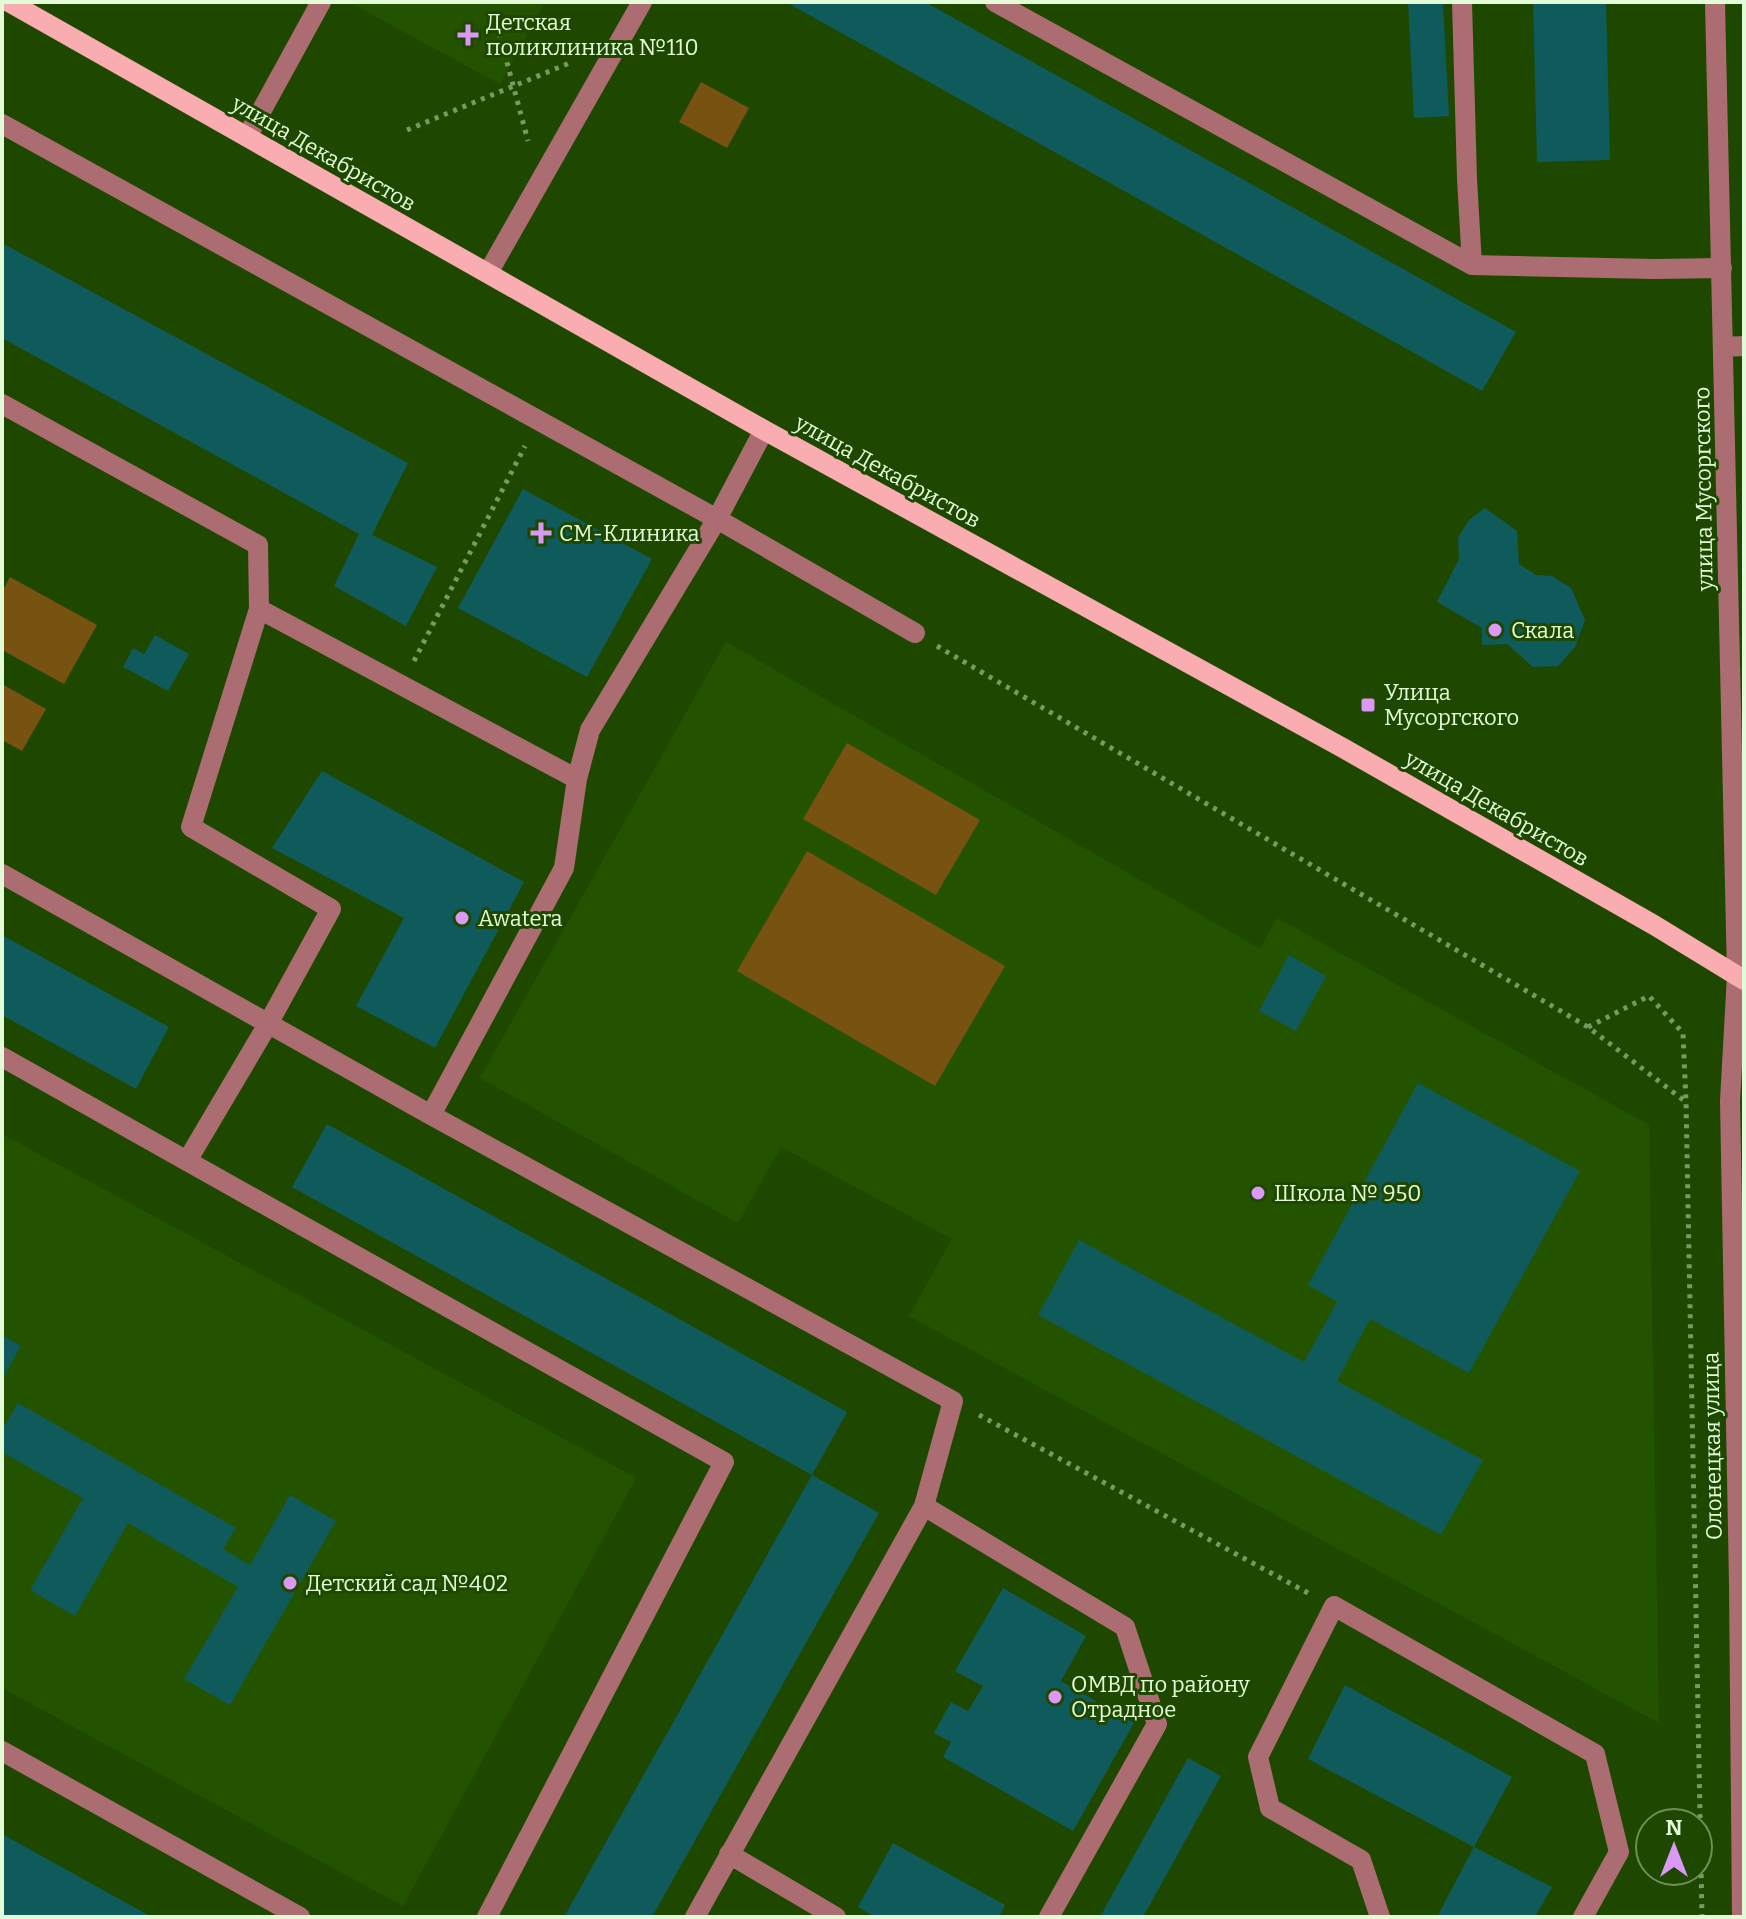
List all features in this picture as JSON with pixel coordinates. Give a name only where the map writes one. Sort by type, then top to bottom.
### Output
[{"type":"main road","name":"улица Декабристов","points":[[13,3],[764,430],[1357,756],[1740,978]]},
{"type":"street","points":[[247,137],[321,2]]},
{"type":"street","points":[[488,273],[642,2]]},
{"type":"street","points":[[995,2],[1472,265],[1722,268]]},
{"type":"street","points":[[1462,2],[1472,265]]},
{"type":"street","name":"улица Мусоргского","points":[[1715,2],[1722,268],[1734,346],[1740,978]]},
{"type":"street","points":[[2,124],[717,519],[915,633]]},
{"type":"street","points":[[2,404],[258,545],[259,609],[191,827],[331,909],[187,1161]]},
{"type":"street","points":[[431,1115],[564,868],[577,779],[590,730],[717,519],[764,430]]},
{"type":"street","points":[[259,609],[577,779]]},
{"type":"street","points":[[2,874],[431,1115],[953,1401],[924,1506],[695,1917]]},
{"type":"street","name":"Олонецкая улица","points":[[1740,978],[1730,1101],[1742,1917]]},
{"type":"street","points":[[2,1057],[724,1462],[487,1917]]},
{"type":"street","points":[[924,1506],[1125,1627],[1157,1724],[1049,1917]]},
{"type":"street","points":[[1380,1917],[1361,1860],[1270,1808],[1258,1757],[1334,1606],[1595,1754],[1619,1852],[1583,1917]]},
{"type":"street","points":[[2,1751],[300,1917]]},
{"type":"street","points":[[729,1854],[836,1917]]},
{"type":"path","points":[[494,14],[539,183]]},
{"type":"path","points":[[407,130],[618,44]]},
{"type":"path","points":[[402,685],[539,420]]},
{"type":"path","points":[[915,633],[1588,1027],[1686,1102]]},
{"type":"path","points":[[1588,1027],[1649,996],[1683,1033],[1702,1917]]},
{"type":"path","points":[[953,1401],[1334,1606]]},
{"type":"shaded area","name":"Детская поликлиника №110","points":[[349,2],[545,2],[500,84]]},
{"type":"shaded area","points":[[701,82],[749,108],[727,148],[679,122]]},
{"type":"shaded area","points":[[10,577],[97,625],[64,684],[2,650],[2,592]]},
{"type":"shaded area","name":"Школа № 950","points":[[726,642],[1260,949],[1277,918],[1649,1125],[1659,1723],[909,1316],[952,1239],[781,1147],[738,1223],[480,1078]]},
{"type":"shaded area","points":[[2,684],[46,709],[22,751],[2,740]]},
{"type":"shaded area","points":[[847,743],[980,820],[936,895],[803,819]]},
{"type":"shaded area","points":[[807,851],[1005,966],[935,1086],[737,971]]},
{"type":"shaded area","name":"Детский сад №402","points":[[2,1134],[636,1478],[403,1906],[2,1688]]},
{"type":"building","points":[[786,2],[925,2],[1516,332],[1482,391]]},
{"type":"building","points":[[1408,2],[1443,2],[1449,116],[1414,118]]},
{"type":"building","points":[[1533,2],[1606,2],[1610,160],[1537,162]]},
{"type":"building","points":[[2,243],[408,463],[372,535],[437,567],[406,626],[334,586],[359,534],[2,338]]},
{"type":"building","points":[[523,489],[652,559],[587,677],[458,608]]},
{"type":"building","points":[[1485,508],[1517,531],[1519,564],[1536,575],[1552,576],[1571,588],[1585,620],[1575,647],[1558,666],[1533,667],[1507,644],[1482,645],[1482,628],[1437,602],[1459,559],[1458,538],[1469,520]]},
{"type":"building","points":[[155,635],[189,654],[168,691],[123,667],[133,648],[144,654]]},
{"type":"building","points":[[322,771],[524,882],[435,1048],[356,1006],[404,918],[272,848]]},
{"type":"building","points":[[2,935],[169,1027],[136,1089],[2,1015]]},
{"type":"building","points":[[1289,955],[1326,976],[1296,1031],[1259,1011]]},
{"type":"building","points":[[1418,1083],[1580,1171],[1469,1373],[1370,1319],[1337,1381],[1483,1460],[1441,1535],[1038,1315],[1079,1240],[1304,1362],[1337,1302],[1308,1285]]},
{"type":"building","points":[[327,1124],[847,1412],[812,1475],[292,1187]]},
{"type":"building","points":[[2,1335],[21,1346],[2,1379]]},
{"type":"building","points":[[18,1403],[236,1528],[223,1549],[250,1565],[290,1495],[336,1521],[230,1705],[184,1679],[238,1587],[128,1523],[75,1616],[30,1590],[83,1498],[2,1452],[2,1424],[5,1425]]},
{"type":"building","points":[[812,1475],[879,1513],[652,1917],[564,1917]]},
{"type":"building","points":[[1003,1588],[1086,1636],[1061,1681],[1134,1723],[1073,1831],[943,1757],[951,1742],[934,1733],[951,1702],[968,1711],[983,1686],[955,1671]]},
{"type":"building","points":[[1345,1685],[1512,1777],[1474,1847],[1308,1759]]},
{"type":"building","points":[[1188,1758],[1221,1776],[1143,1917],[1100,1917]]},
{"type":"building","points":[[2,1834],[103,1890],[152,1917],[2,1917]]},
{"type":"building","points":[[893,1843],[1005,1905],[999,1917],[875,1917],[858,1907]]},
{"type":"building","points":[[1474,1847],[1552,1887],[1535,1917],[1437,1917]]},
{"type":"place","name":"Детская поликлиника №110","points":[[468,35]]},
{"type":"place","name":"СМ-Клиника","points":[[541,533]]},
{"type":"place","name":"Скала","points":[[1495,630]]},
{"type":"place","name":"Улица Мусоргского","points":[[1368,705]]},
{"type":"place","name":"Awatera","points":[[462,918]]},
{"type":"place","name":"Школа № 950","points":[[1258,1193]]},
{"type":"place","name":"Детский сад №402","points":[[290,1583]]},
{"type":"place","name":"ОМВД по району Отрадное","points":[[1055,1697]]}]
